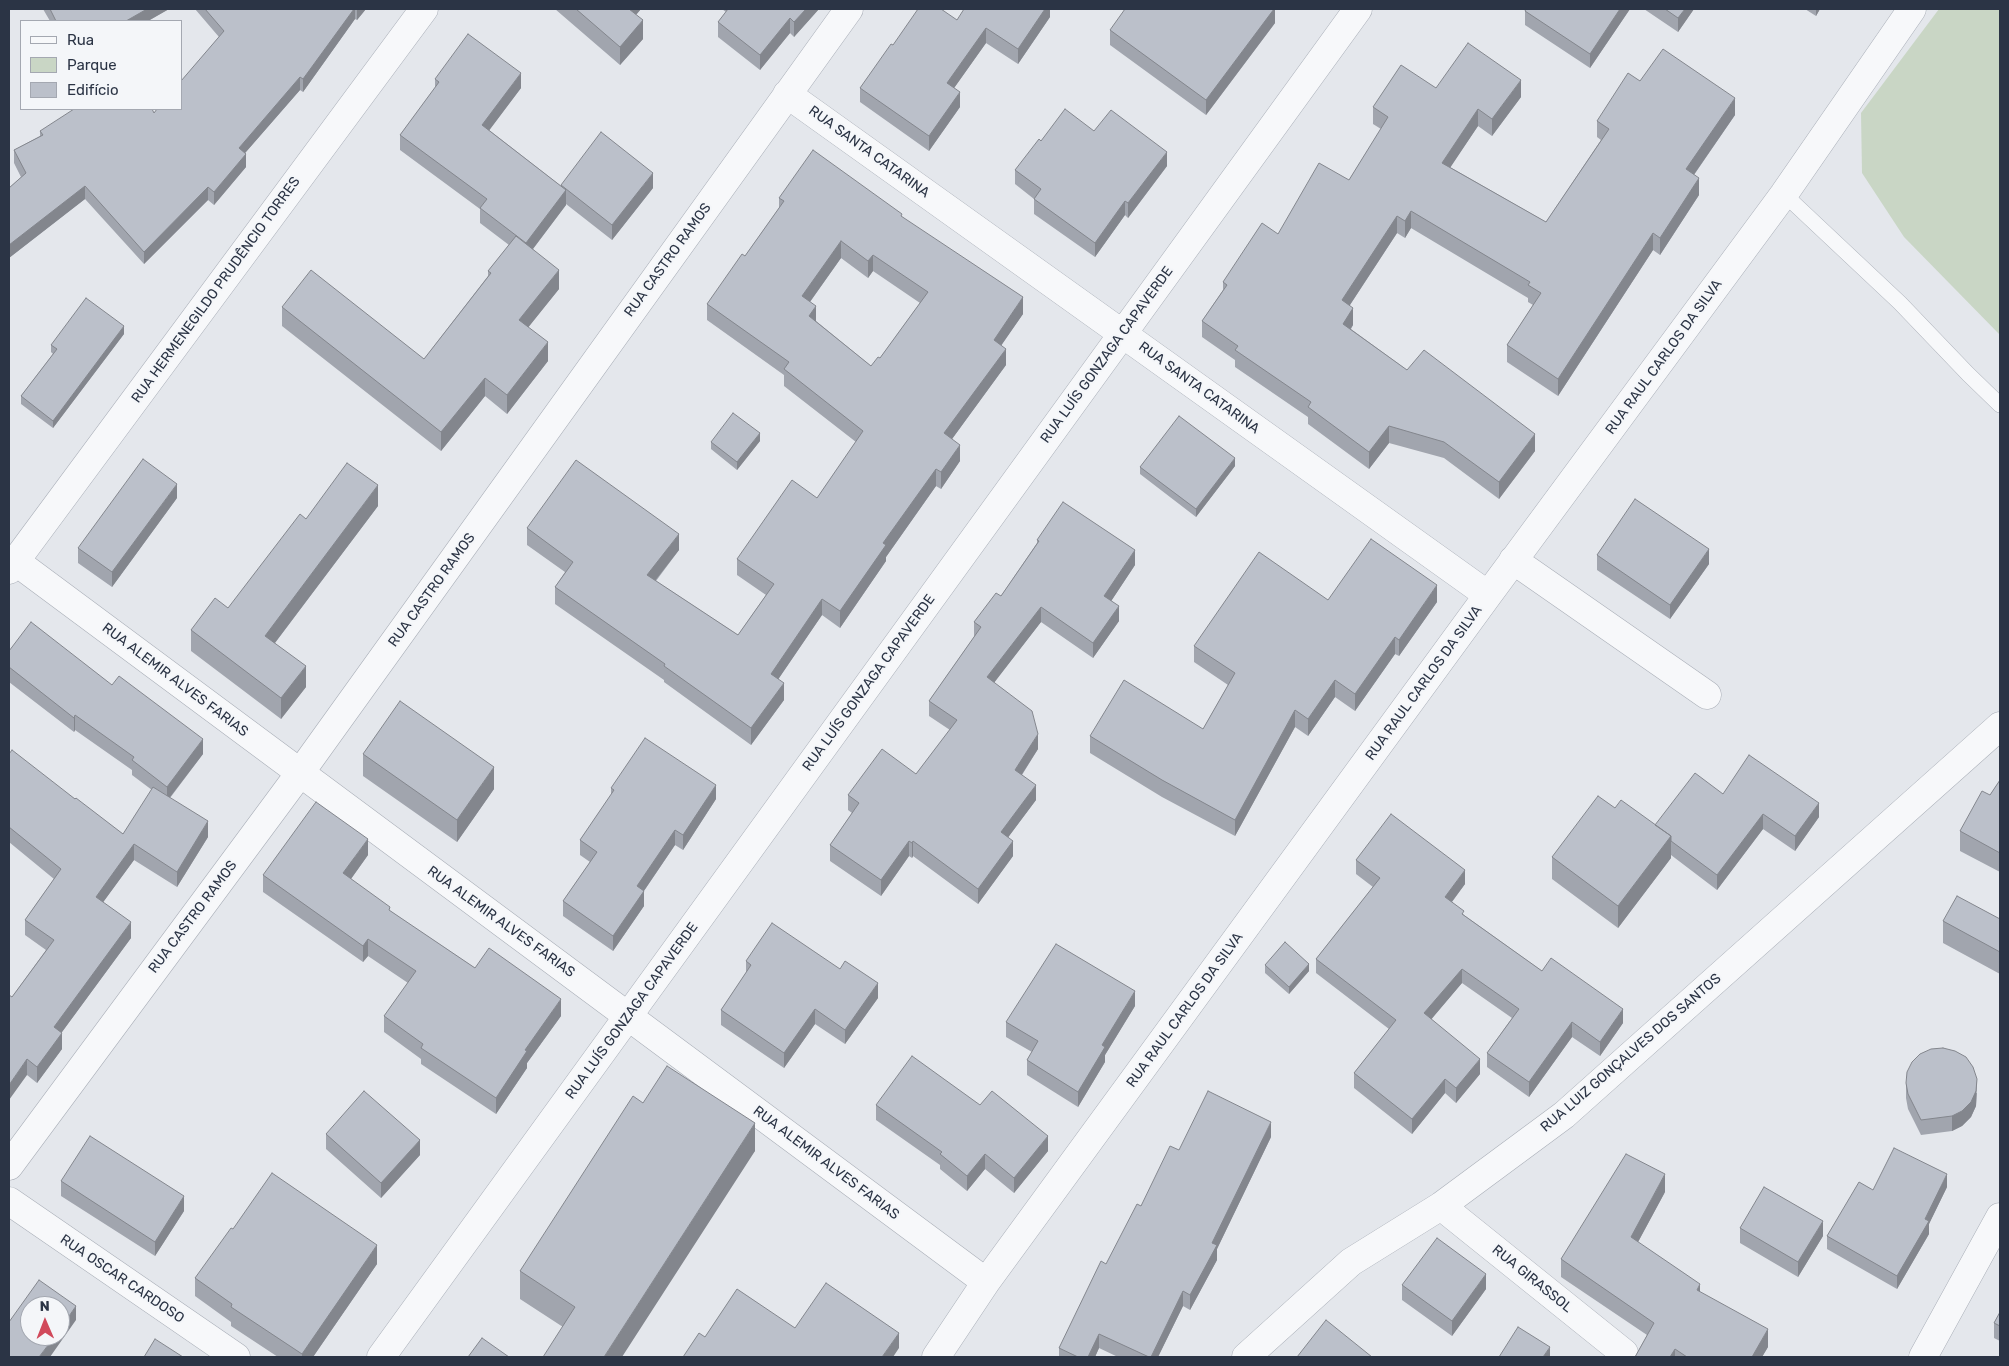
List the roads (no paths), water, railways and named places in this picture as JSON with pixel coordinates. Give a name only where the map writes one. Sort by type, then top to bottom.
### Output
[{"type":"street","name":"RUA HERMENEGILDO PRUDÊNCIO TORRES","points":[[12,566],[424,9]]},
{"type":"street","name":"RUA CASTRO RAMOS","points":[[9,1166],[300,773],[849,9]]},
{"type":"street","name":"RUA LUÍS GONZAGA CAPAVERDE","points":[[381,1357],[1358,9]]},
{"type":"street","name":"RUA RAUL CARLOS DA SILVA","points":[[936,1357],[986,1282],[1513,560],[1784,194],[1912,9]]},
{"type":"street","name":"RUA SANTA CATARINA","points":[[787,94],[1488,595]]},
{"type":"street","points":[[1513,560],[1707,695]]},
{"type":"street","name":"RUA ALEMIR ALVES FARIAS","points":[[12,566],[300,773],[986,1282]]},
{"type":"street","name":"RUA LUIZ GONÇALVES DOS SANTOS","points":[[1246,1357],[1351,1262],[1441,1206],[1564,1114],[2000,726]]},
{"type":"street","name":"RUA OSCAR CARDOSO","points":[[9,1201],[236,1357]]},
{"type":"street","name":"RUA GIRASSOL","points":[[1441,1206],[1624,1352]]},
{"type":"street","points":[[1923,1357],[2000,1217]]},
{"type":"lane","points":[[1784,194],[1900,302],[2000,405]]}]
